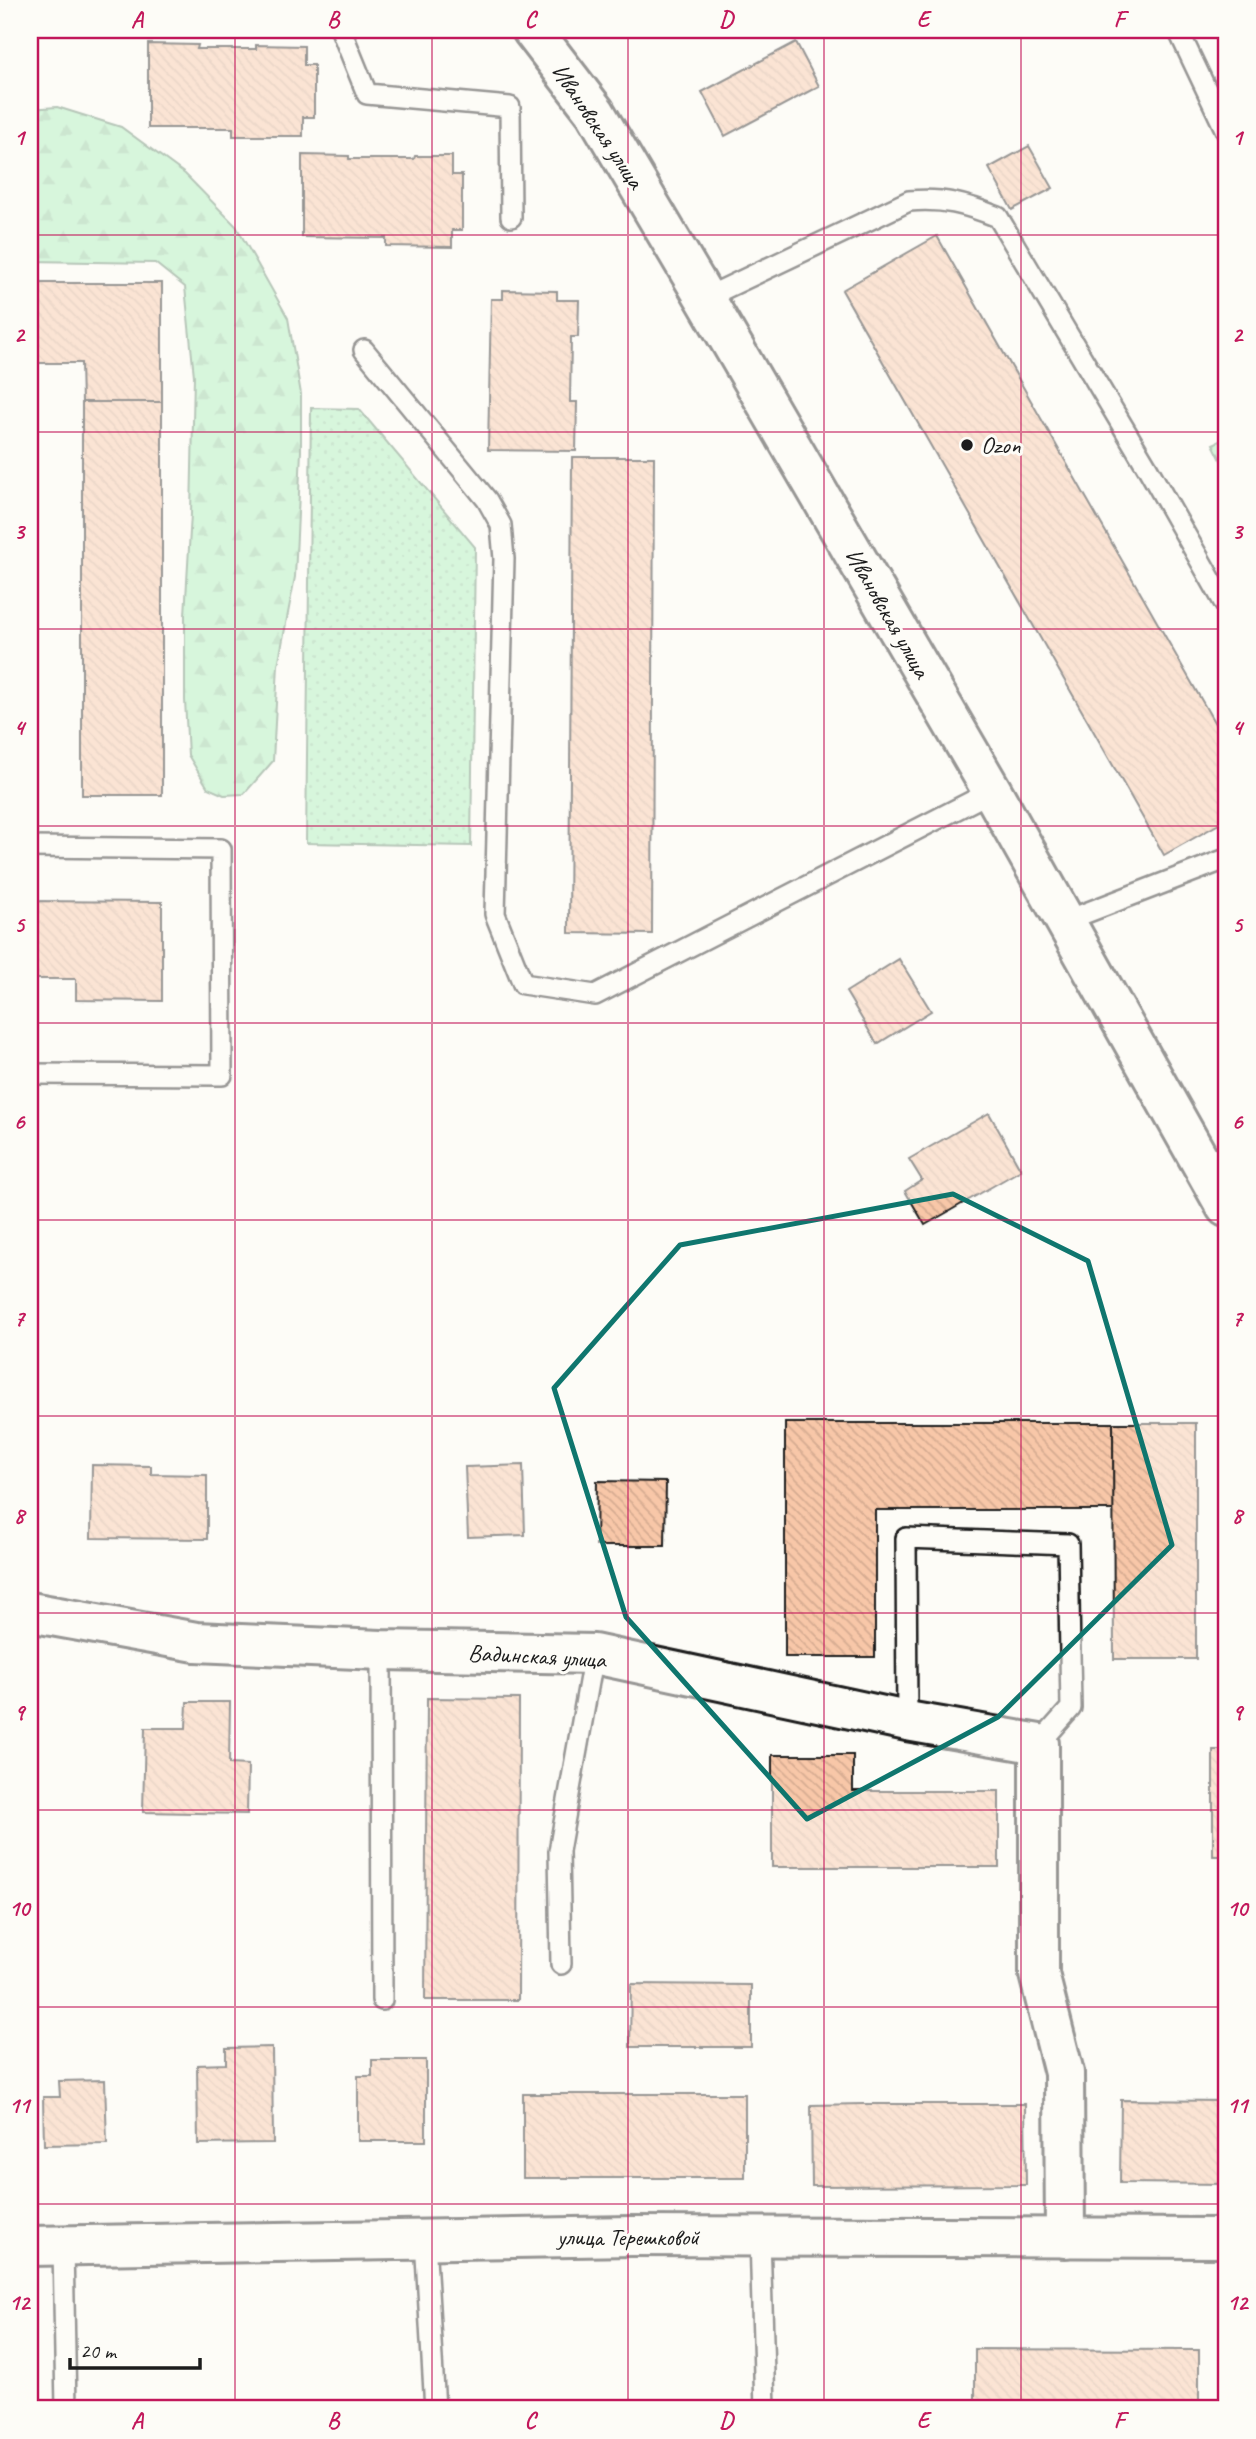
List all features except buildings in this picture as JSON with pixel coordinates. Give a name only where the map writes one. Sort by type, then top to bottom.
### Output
[{"type":"street","name":"Ивановская улица","points":[[532,30],[596,112],[992,791],[1226,1207]]},
{"type":"street","name":"Вадинская улица","points":[[30,1612],[196,1642],[381,1650],[594,1654],[907,1721],[1040,1744]]},
{"type":"street","points":[[1040,1744],[1040,1974],[1064,2073],[1065,2238]]},
{"type":"street","name":"улица Терешковой","points":[[46,2246],[631,2236],[1226,2238]]},
{"type":"lane","points":[[341,30],[367,94],[510,107],[511,216]]},
{"type":"lane","points":[[1178,30],[1226,131]]},
{"type":"lane","points":[[705,298],[909,201],[933,199],[963,203],[998,216],[1226,606]]},
{"type":"lane","points":[[364,350],[487,500],[501,524],[504,559],[495,914],[523,984],[595,995],[992,791]]},
{"type":"lane","points":[[30,847],[221,849],[222,1075],[30,1074]]},
{"type":"lane","points":[[1065,921],[1226,859]]},
{"type":"lane","points":[[907,1721],[906,1538],[1068,1544],[1071,1707],[1040,1744]]},
{"type":"lane","points":[[381,1650],[382,2000]]},
{"type":"lane","points":[[561,1964],[559,1852],[594,1654]]},
{"type":"lane","points":[[760,2237],[765,2409]]},
{"type":"lane","points":[[425,2240],[435,2409]]},
{"type":"lane","points":[[46,2246],[66,2409]]},
{"type":"highlighted area","points":[[953,1194],[1088,1261],[1172,1545],[998,1717],[807,1819],[626,1617],[554,1388],[680,1245]]},
{"type":"green space","points":[[57,107],[121,127],[185,174],[236,226],[288,318],[301,394],[295,577],[278,665],[273,761],[244,794],[224,795],[208,788],[188,755],[185,615],[191,514],[194,376],[185,287],[155,263],[30,261],[30,109]]},
{"type":"green space","points":[[311,408],[359,409],[475,547],[471,846],[306,843]]},
{"type":"green space","points":[[1226,438],[1226,470],[1213,444]]},
{"type":"place","name":"Ozon","points":[[967,445]]}]
